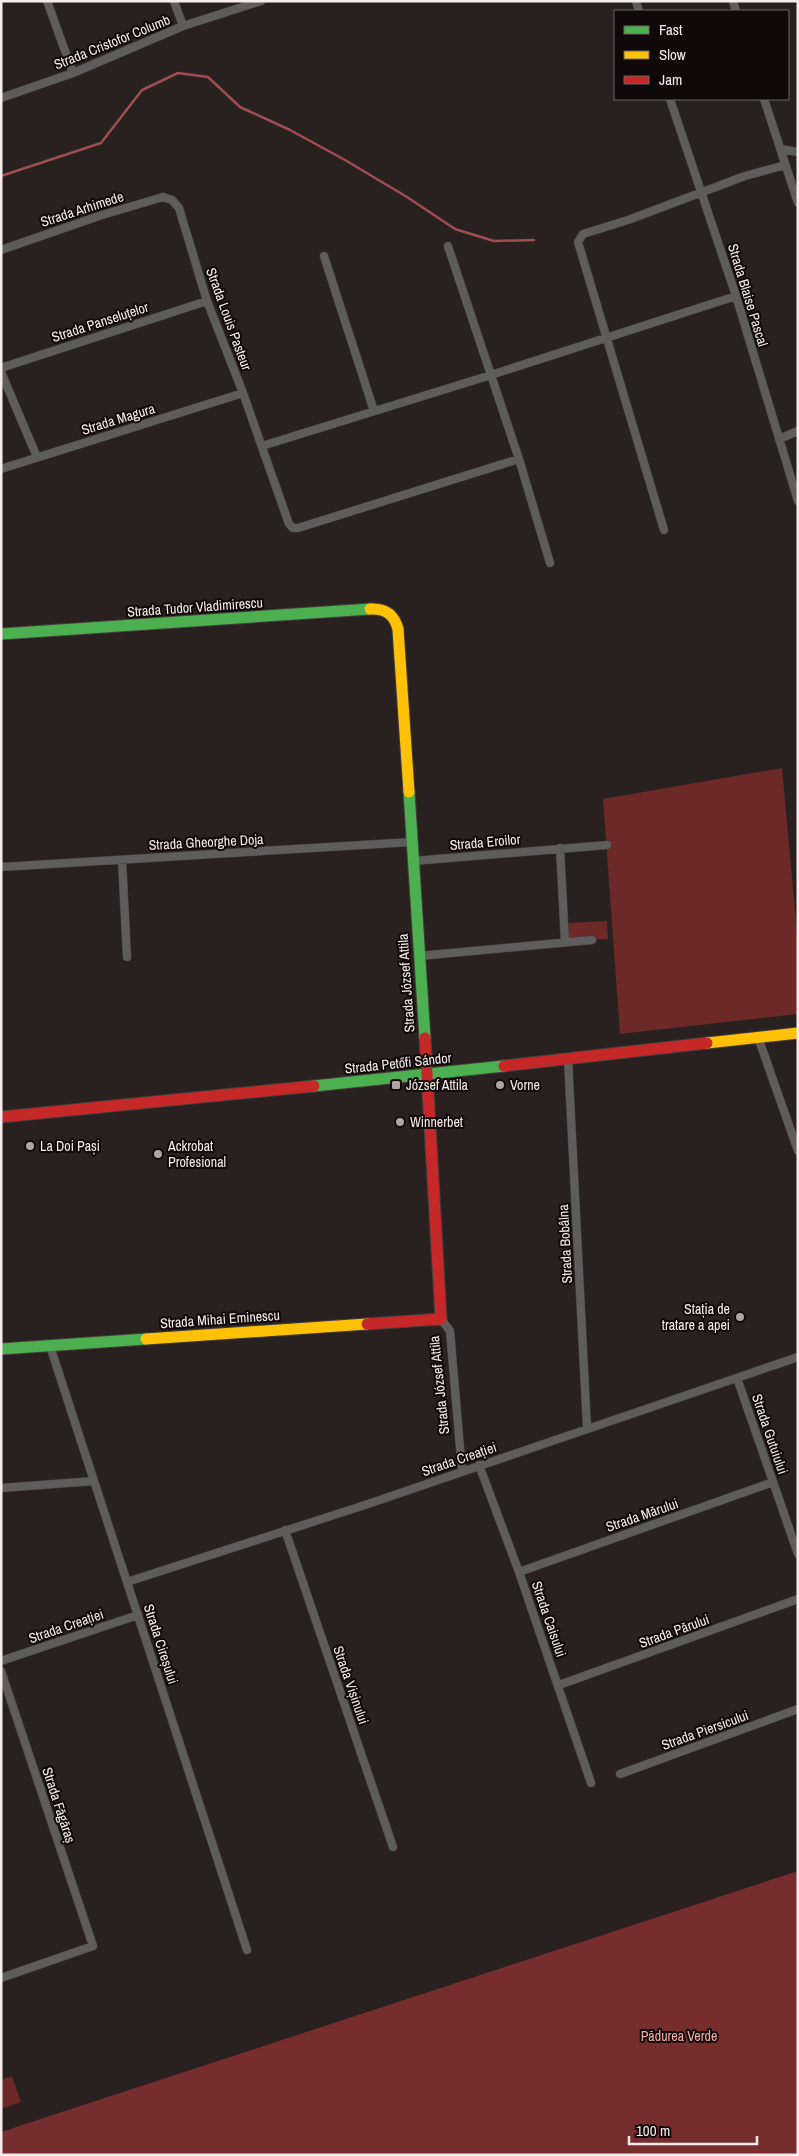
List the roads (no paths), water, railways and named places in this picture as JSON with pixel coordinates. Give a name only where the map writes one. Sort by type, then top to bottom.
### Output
[{"type":"main road","name":"Strada Tudor Vladimirescu","points":[[1,634],[376,609],[390,612]]},
{"type":"main road","name":"Strada József Attila","points":[[390,612],[397,624],[441,1319]]},
{"type":"main road","name":"Strada Petőfi Sándor","points":[[1,1117],[426,1071],[499,1060],[798,1026]]},
{"type":"main road","name":"Strada Petőfi Sándor","points":[[1,1109],[568,1059],[798,1032]]},
{"type":"main road","name":"Strada Mihai Eminescu","points":[[1,1349],[441,1319]]},
{"type":"street","points":[[47,1],[73,73]]},
{"type":"street","points":[[174,1],[183,26]]},
{"type":"street","name":"Strada Cristofor Columb","points":[[1,98],[73,73],[183,26],[261,1]]},
{"type":"street","name":"Strada Blaise Pascal","points":[[670,100],[736,296],[798,501]]},
{"type":"street","points":[[764,100],[798,203]]},
{"type":"street","points":[[781,149],[798,152]]},
{"type":"street","points":[[664,530],[606,339],[578,242],[579,238],[583,234],[702,193],[745,176],[785,164]]},
{"type":"street","name":"Strada Arhimede","points":[[1,250],[163,197],[172,200]]},
{"type":"street","name":"Strada Louis Pasteur","points":[[172,200],[179,208],[207,301],[243,393],[289,524],[293,528],[519,459]]},
{"type":"street","points":[[448,246],[519,459],[550,563]]},
{"type":"street","points":[[324,256],[374,411]]},
{"type":"street","points":[[262,446],[606,339],[736,296]]},
{"type":"street","name":"Strada Panseluțelor","points":[[1,368],[207,301]]},
{"type":"street","points":[[1,372],[37,457]]},
{"type":"street","name":"Strada Magura","points":[[1,469],[243,393]]},
{"type":"street","points":[[779,439],[798,431]]},
{"type":"street","name":"Strada Gheorghe Doja","points":[[1,867],[412,842]]},
{"type":"street","name":"Strada Eroilor","points":[[413,861],[607,845]]},
{"type":"street","points":[[560,848],[565,942]]},
{"type":"street","points":[[122,860],[127,957]]},
{"type":"street","points":[[419,956],[592,940]]},
{"type":"street","points":[[758,1037],[798,1151]]},
{"type":"street","name":"Strada Bobâlna","points":[[568,1059],[587,1428]]},
{"type":"street","name":"Strada József Attila","points":[[441,1319],[450,1331],[462,1471]]},
{"type":"street","name":"Strada Cireșului","points":[[50,1346],[247,1950]]},
{"type":"street","name":"Strada Creației","points":[[127,1582],[479,1466],[798,1357]]},
{"type":"street","name":"Strada Gutuiului","points":[[738,1378],[798,1554]]},
{"type":"street","name":"Strada Caisului","points":[[479,1466],[519,1572],[591,1783]]},
{"type":"street","points":[[1,1488],[94,1481]]},
{"type":"street","name":"Strada Mărului","points":[[519,1572],[773,1482]]},
{"type":"street","name":"Strada Vișinului","points":[[285,1530],[393,1848]]},
{"type":"street","name":"Strada Părului","points":[[559,1686],[798,1599]]},
{"type":"street","name":"Strada Creației","points":[[1,1661],[138,1615]]},
{"type":"street","name":"Strada Făgăraș","points":[[1,1671],[93,1946],[1,1978]]},
{"type":"street","name":"Strada Piersicului","points":[[620,1774],[798,1710]]},
{"type":"waterway","points":[[1,176],[101,143],[142,90],[178,73],[208,77],[240,107],[290,130],[345,160],[407,197],[455,229],[494,241],[534,240]]},
{"type":"place","name":"József Attila","points":[[396,1085]]},
{"type":"place","name":"Vorne","points":[[500,1085]]},
{"type":"place","name":"Winnerbet","points":[[400,1122]]},
{"type":"place","name":"La Doi Pași","points":[[30,1146]]},
{"type":"place","name":"Ackrobat Profesional","points":[[158,1154]]},
{"type":"place","name":"Stația de tratare a apei","points":[[740,1317]]},
{"type":"park label","name":"Pădurea Verde","points":[[679,2036]]}]
